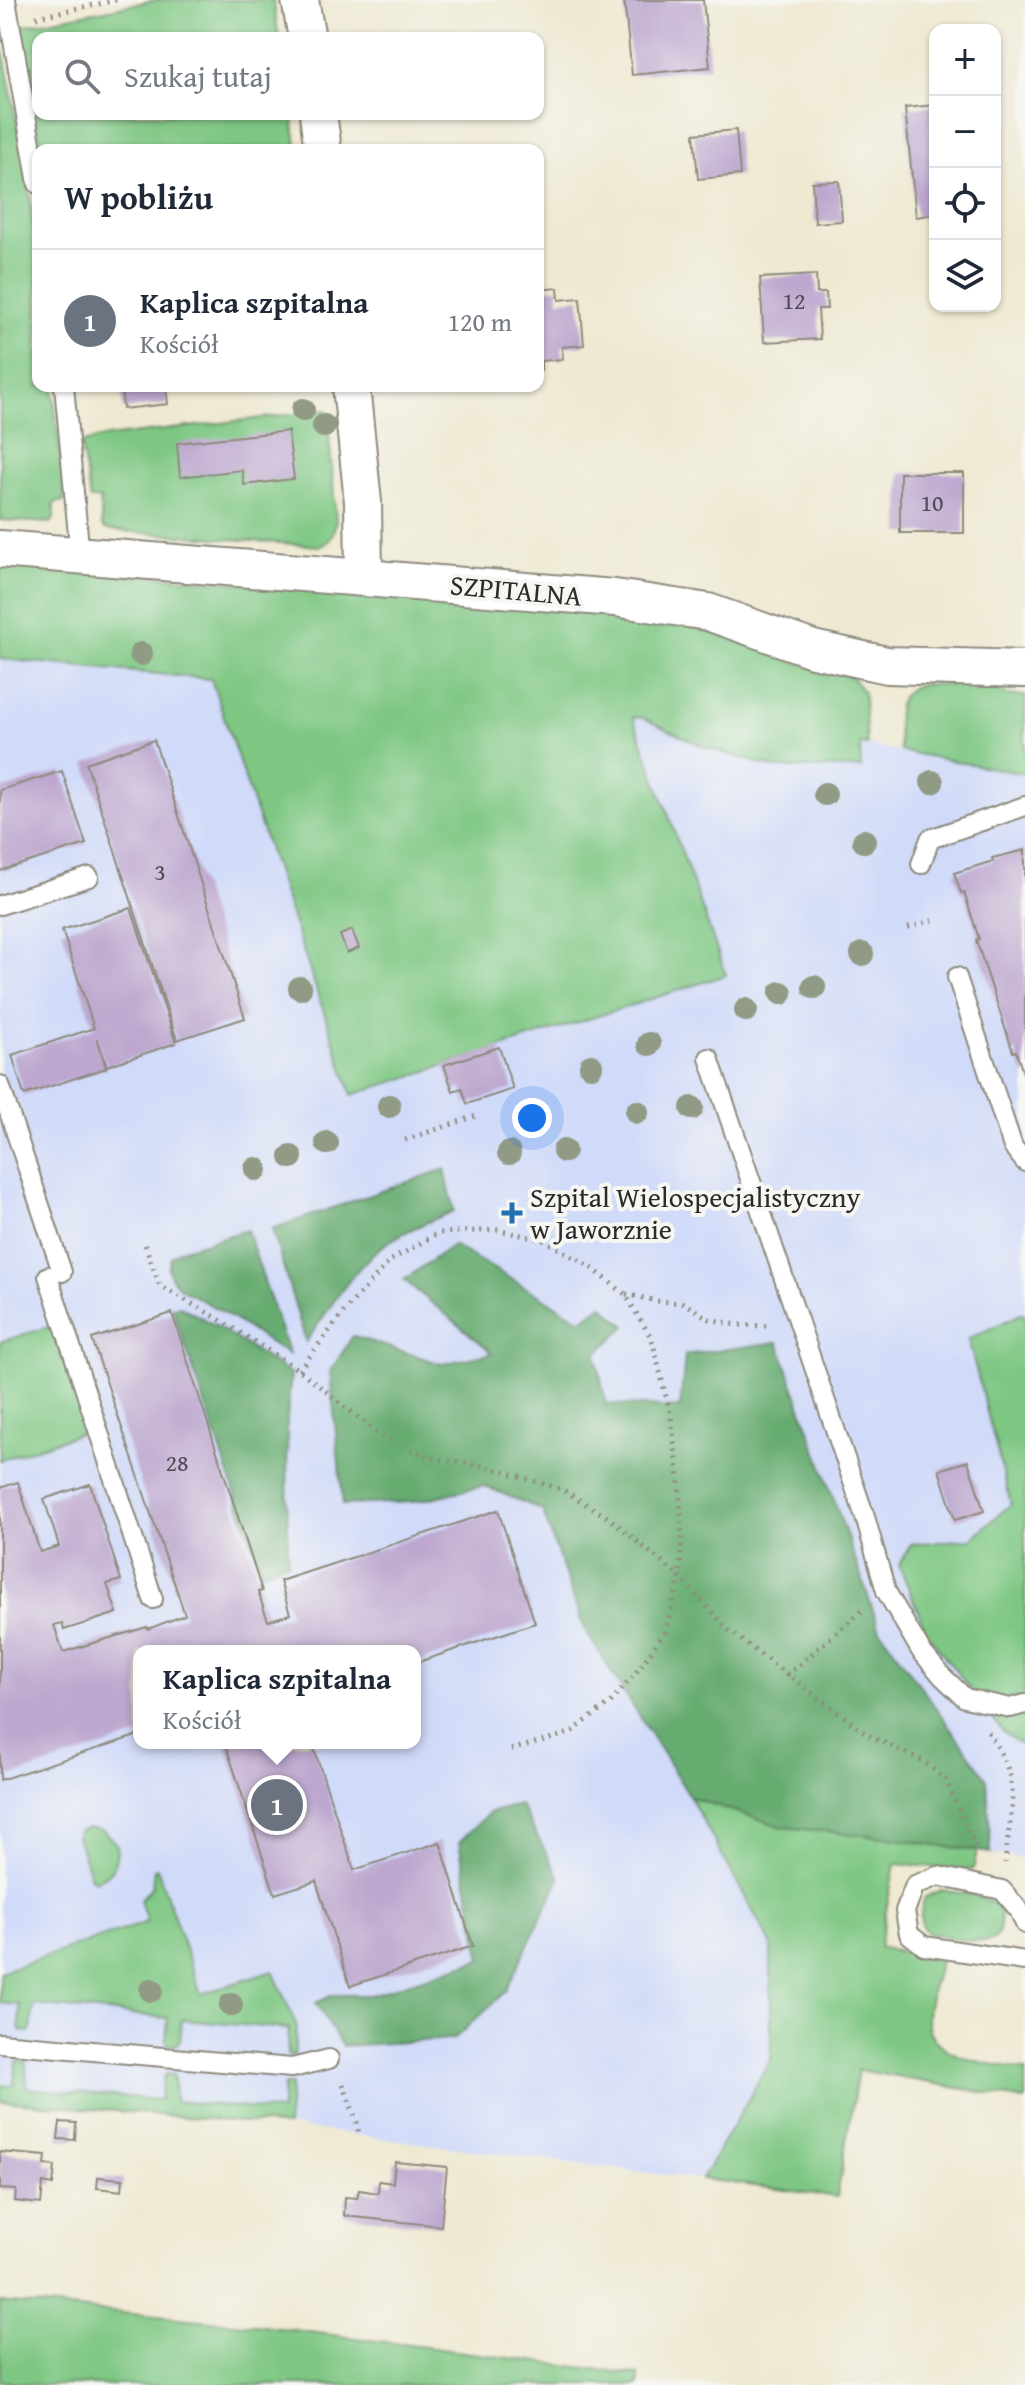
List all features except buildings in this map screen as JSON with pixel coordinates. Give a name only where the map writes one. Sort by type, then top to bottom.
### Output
[{"type":"street","points":[[300,0],[306,32]]},
{"type":"street","points":[[319,120],[322,144]]},
{"type":"street","points":[[352,392],[363,502],[364,577]]},
{"type":"street","name":"SZPITALNA","points":[[0,549],[615,598],[708,612],[813,649],[887,665],[1025,669]]},
{"type":"lane","points":[[6,0],[32,149]]},
{"type":"lane","points":[[65,392],[80,556]]},
{"type":"lane","points":[[921,864],[930,839],[1025,806]]},
{"type":"lane","points":[[0,905],[89,877]]},
{"type":"lane","points":[[957,977],[1013,1147],[1025,1162]]},
{"type":"lane","points":[[709,1058],[865,1517],[886,1591],[921,1651],[965,1698],[1010,1708],[1025,1704]]},
{"type":"lane","points":[[0,1085],[5,1118],[153,1599]]},
{"type":"lane","points":[[1025,1924],[1019,1910],[1002,1890],[938,1876],[915,1885],[905,1911],[909,1934],[924,1946],[1025,1961]]},
{"type":"lane","points":[[0,2043],[292,2068],[329,2059]]},
{"type":"path","points":[[10,22],[117,0]]},
{"type":"path","points":[[908,928],[938,919]]},
{"type":"path","points":[[405,1140],[476,1116]]},
{"type":"path","points":[[299,1370],[347,1308],[391,1260],[438,1233],[498,1230],[543,1240],[588,1265],[625,1294],[652,1339],[671,1417],[682,1537],[680,1577],[665,1632],[610,1703],[570,1733],[510,1750]]},
{"type":"path","points":[[145,1245],[160,1286],[299,1370],[384,1438],[432,1458],[493,1468],[563,1490],[609,1518],[680,1577],[728,1630],[868,1735],[923,1761],[945,1779],[976,1848]]},
{"type":"path","points":[[625,1294],[683,1303],[710,1319],[737,1325],[763,1327],[798,1321]]},
{"type":"path","points":[[787,1675],[886,1591]]},
{"type":"path","points":[[965,1698],[995,1743],[1011,1775],[1013,1802],[1002,1890]]},
{"type":"path","points":[[329,2059],[341,2079],[359,2136]]},
{"type":"shaded area","name":"Szpital Wielospecjalistyczny w Jaworznie","points":[[0,659],[808,734],[1025,774],[1025,1859],[884,1837],[837,2197],[287,2126],[0,2101]]},
{"type":"green space","points":[[156,0],[273,0],[278,32],[32,32],[32,91],[22,26]]},
{"type":"green space","points":[[0,32],[32,215],[32,392],[54,392],[65,501],[54,503],[51,523],[0,520]]},
{"type":"green space","points":[[36,120],[293,120],[297,144],[40,144]]},
{"type":"green space","points":[[327,410],[336,521],[330,539],[320,546],[107,530],[102,526],[100,499],[90,499],[81,444],[99,438]]},
{"type":"green space","points":[[0,564],[609,611],[697,627],[796,662],[852,677],[864,693],[867,745],[860,744],[861,768],[774,768],[705,747],[643,718],[633,717],[726,975],[352,1095],[211,679],[0,659]]},
{"type":"green space","points":[[921,684],[1002,686],[1006,695],[1025,696],[1025,774],[900,751],[897,721],[900,702],[911,689]]},
{"type":"green space","points":[[445,1169],[454,1211],[403,1234],[375,1252],[347,1283],[306,1342],[272,1229]]},
{"type":"green space","points":[[247,1230],[289,1355],[180,1288],[168,1269],[171,1257],[180,1250]]},
{"type":"green space","points":[[453,1245],[581,1320],[602,1305],[626,1326],[596,1354],[606,1404],[680,1408],[685,1355],[778,1342],[880,1630],[987,1779],[991,1853],[884,1837],[784,1827],[690,1797],[585,1630],[542,1510],[484,1486],[413,1502],[343,1505],[330,1372],[353,1336],[442,1364],[493,1353],[404,1280]]},
{"type":"green space","points":[[180,1306],[291,1374],[287,1419],[288,1562],[262,1572],[172,1307]]},
{"type":"green space","points":[[1023,1313],[1025,1747],[1003,1732],[927,1633],[899,1565],[911,1544],[971,1539],[1011,1504],[968,1339]]},
{"type":"green space","points":[[51,1326],[87,1431],[0,1460],[0,1342]]},
{"type":"green space","points":[[690,1797],[784,1827],[884,1837],[977,1851],[973,1870],[895,1864],[879,1947],[940,1961],[927,2010],[929,2031],[949,2051],[981,2062],[1025,2070],[1025,2100],[858,2070],[837,2197],[702,2179],[771,2060],[771,1944]]},
{"type":"green space","points":[[520,1805],[560,1878],[506,1991],[454,2039],[342,2046],[316,2003],[333,1995],[371,1995],[481,1959],[459,1842],[490,1812]]},
{"type":"green space","points":[[88,1828],[103,1830],[117,1845],[113,1868],[95,1881],[91,1878],[77,1836],[78,1831]]},
{"type":"green space","points":[[157,1868],[201,1994],[273,1971],[297,2027],[294,2056],[287,2055],[289,2029],[182,2020],[180,2041],[176,2045],[168,2045],[168,2018],[34,2005],[29,2032],[21,2031],[19,2026],[20,2005],[0,2003],[0,1972],[147,1922],[140,1900],[152,1887],[154,1869]]},
{"type":"green space","points":[[942,1890],[975,1896],[996,1906],[1001,1912],[998,1935],[991,1940],[974,1941],[927,1933],[921,1920],[925,1897]]},
{"type":"green space","points":[[17,2061],[26,2062],[27,2088],[160,2100],[166,2074],[174,2075],[175,2101],[281,2111],[284,2085],[291,2085],[287,2126],[0,2101],[0,2085],[13,2086]]},
{"type":"green space","points":[[0,2302],[256,2325],[639,2375],[639,2385],[42,2385],[0,2381]]},
{"type":"place","name":"Szpital Wielospecjalistyczny w Jaworznie","points":[[512,1213]]},
{"type":"place","name":"Kaplica szpitalna","points":[[277,1805]]}]
